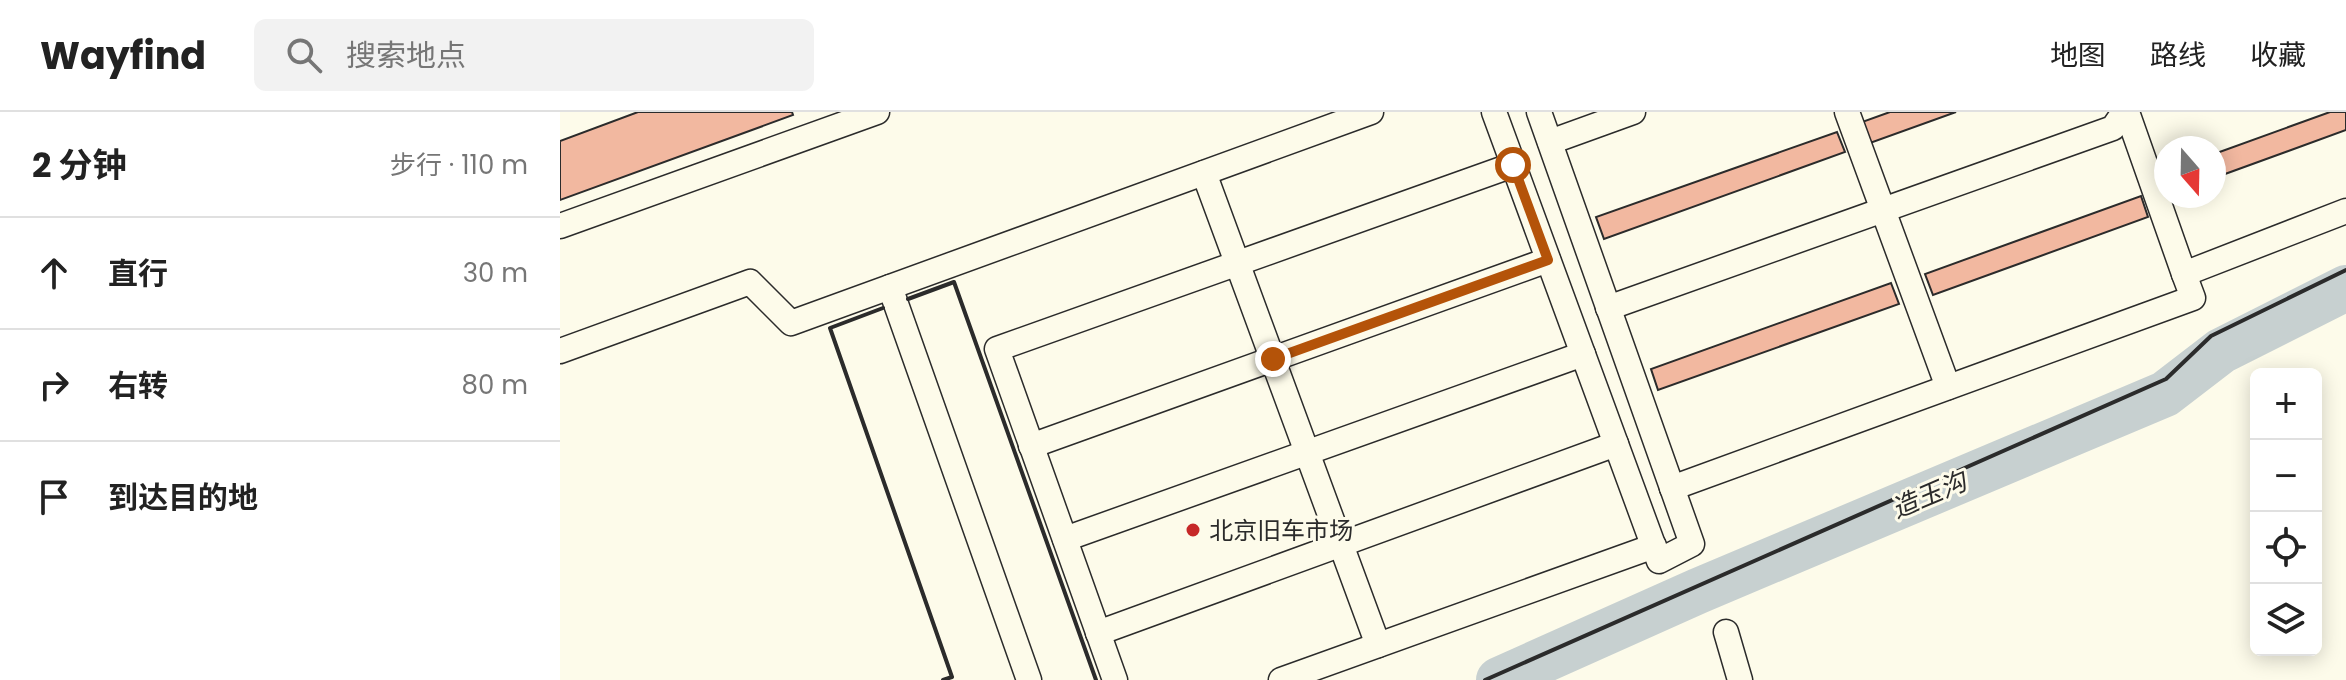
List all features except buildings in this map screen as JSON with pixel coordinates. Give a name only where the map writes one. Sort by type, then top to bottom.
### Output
[{"type":"street","points":[[560,226],[877,112]]},
{"type":"street","points":[[560,351],[750,282],[791,323],[1371,112]]},
{"type":"street","points":[[1494,112],[1659,561],[1692,544],[1539,112]]},
{"type":"street","points":[[1550,142],[1633,112]]},
{"type":"street","points":[[1847,112],[1948,387]]},
{"type":"street","points":[[1608,308],[2113,128],[2125,112]]},
{"type":"street","points":[[1672,488],[2193,298],[2125,112]]},
{"type":"street","points":[[1115,680],[997,349],[1513,165]]},
{"type":"street","points":[[1204,173],[1378,645]]},
{"type":"street","points":[[2184,274],[2346,211]]},
{"type":"street","points":[[1031,446],[1548,260]]},
{"type":"street","points":[[890,287],[1029,680]]},
{"type":"street","points":[[1065,539],[1583,354]]},
{"type":"street","points":[[1098,633],[1616,444]]},
{"type":"street","points":[[1281,680],[1654,546]]},
{"type":"street","points":[[1726,632],[1740,680]]},
{"type":"waterway","name":"造玉沟","points":[[1499,680],[1698,591],[2165,394],[2221,351],[2346,288]]},
{"type":"wall","points":[[1485,680],[2166,379],[2211,336],[2346,270]]},
{"type":"wall","points":[[908,299],[954,282],[1096,680]]},
{"type":"wall","points":[[883,308],[830,328],[952,677],[943,680]]},
{"type":"place","name":"北京旧车市场","points":[[1193,530]]},
{"type":"route","points":[[1273,359],[1548,260],[1513,165]]}]
